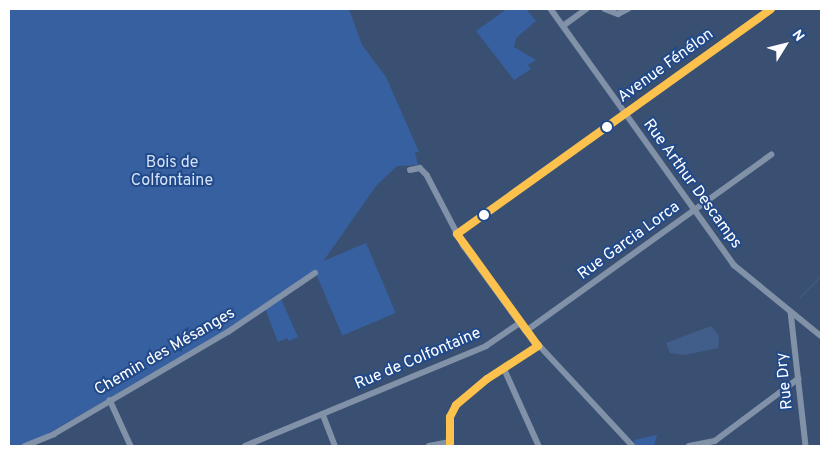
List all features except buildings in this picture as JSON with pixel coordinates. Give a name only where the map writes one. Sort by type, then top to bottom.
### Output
[{"type":"street","name":"Rue Arthur Descamps","points":[[551,9],[624,114],[734,265],[821,336]]},
{"type":"street","points":[[563,26],[586,9]]},
{"type":"street","points":[[605,9],[618,14],[628,9]]},
{"type":"street","name":"Avenue Fénélon","points":[[457,234],[771,9]]},
{"type":"street","name":"Rue Garcia Lorca","points":[[526,331],[771,155]]},
{"type":"street","points":[[410,170],[420,168],[427,175],[457,234],[538,346],[633,446]]},
{"type":"street","name":"Chemin des Mésanges","points":[[25,446],[54,434],[246,321],[315,273]]},
{"type":"street","name":"Rue Dry","points":[[791,312],[806,446]]},
{"type":"street","name":"Rue de Colfontaine","points":[[245,446],[486,346],[520,323]]},
{"type":"street","points":[[429,446],[450,444],[450,417],[455,406],[504,368],[538,346]]},
{"type":"street","points":[[504,368],[539,446]]},
{"type":"street","points":[[689,446],[715,441],[798,379]]},
{"type":"street","points":[[110,400],[131,446]]},
{"type":"street","points":[[323,414],[335,446]]},
{"type":"green space","name":"Bois de Colfontaine","points":[[9,9],[349,9],[362,45],[386,77],[419,152],[415,152],[418,165],[397,166],[376,186],[315,273],[246,319],[42,437],[19,446],[9,446]]},
{"type":"green space","points":[[507,9],[526,9],[536,21],[516,38],[514,47],[536,60],[528,65],[531,69],[514,80],[476,31]]},
{"type":"green space","points":[[366,243],[396,313],[342,336],[313,266]]},
{"type":"green space","points":[[281,299],[298,337],[289,341],[287,338],[278,342],[265,308]]},
{"type":"green space","points":[[657,435],[654,446],[636,446],[634,440]]},
{"type":"shaded area","points":[[711,326],[719,336],[718,348],[685,355],[670,353],[666,343]]},
{"type":"waterway","points":[[800,297],[821,275]]},
{"type":"transit line","points":[[457,234],[771,9]]},
{"type":"transit line","points":[[457,234],[538,346]]},
{"type":"transit line","points":[[450,446],[450,417],[456,405],[487,379],[538,346]]}]
